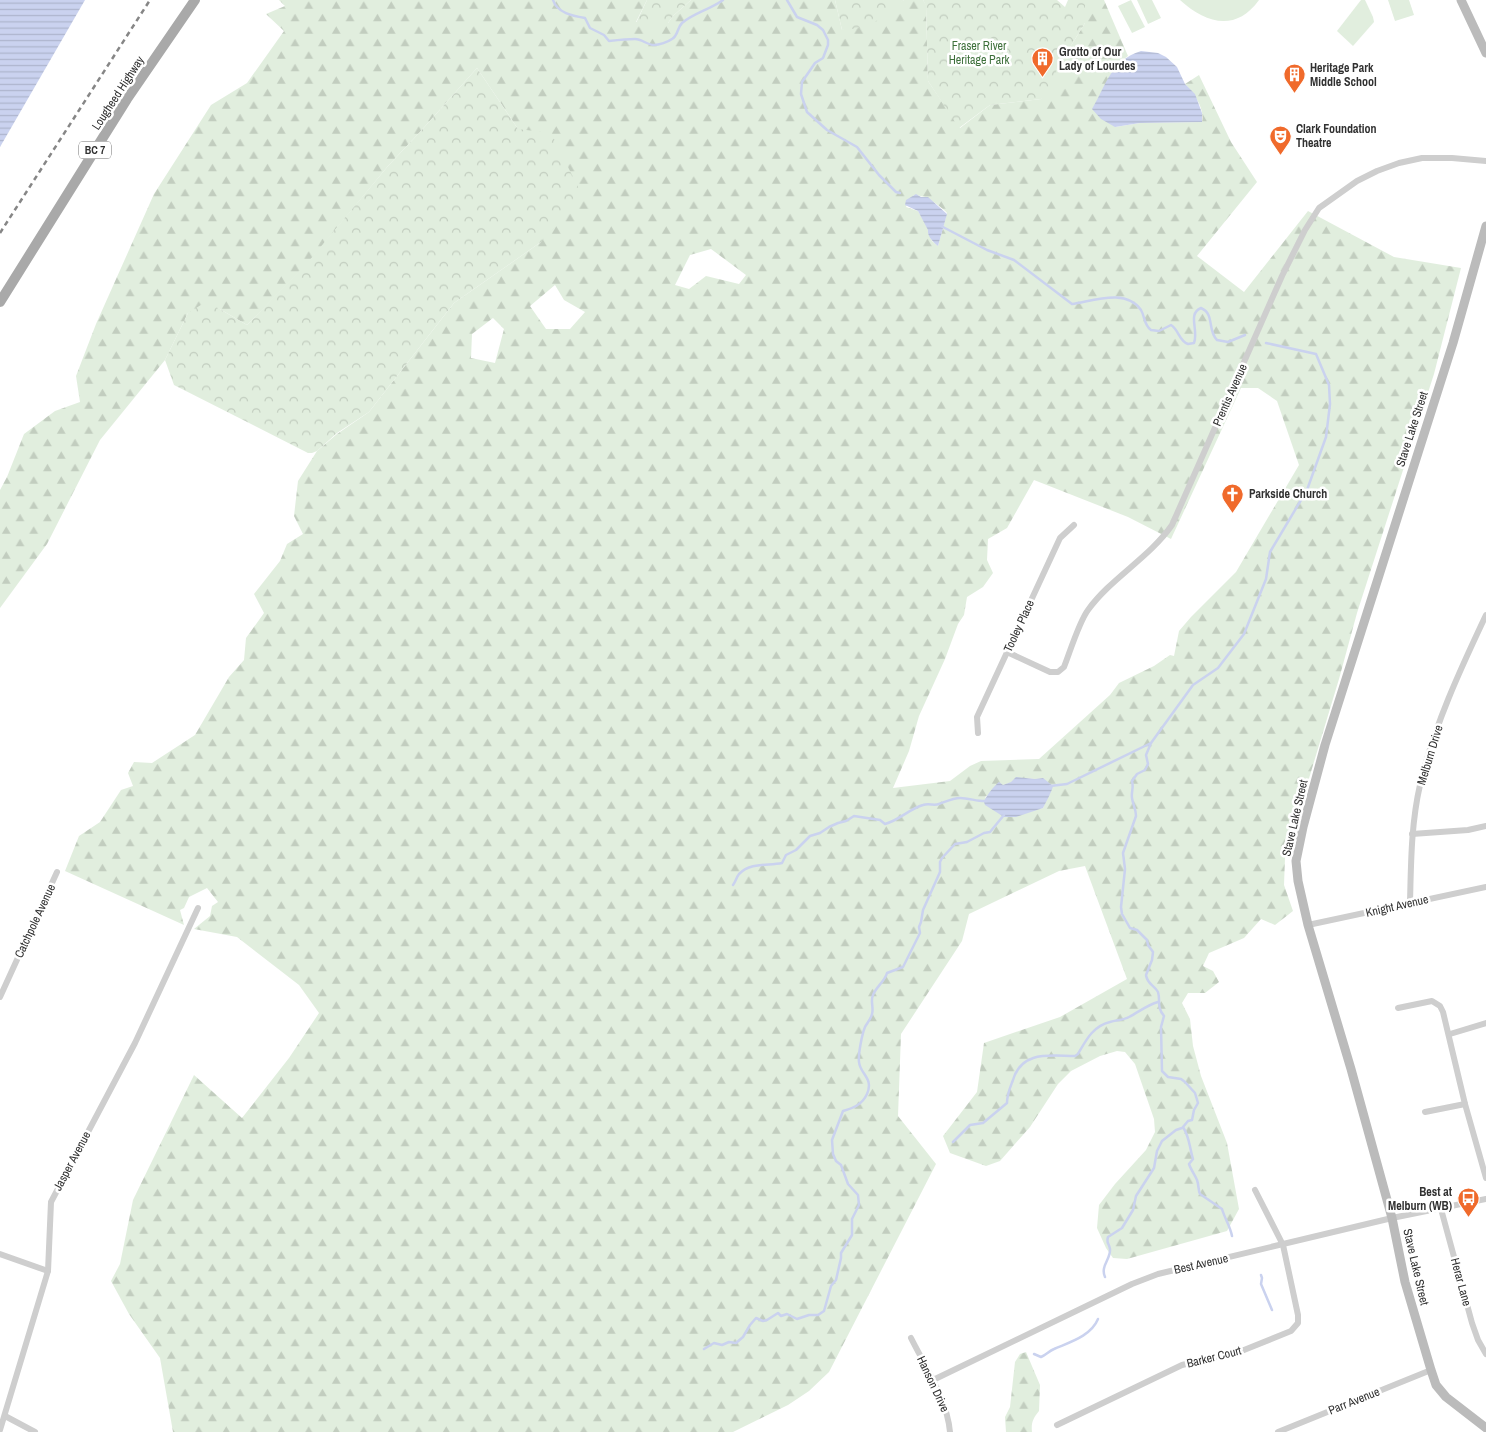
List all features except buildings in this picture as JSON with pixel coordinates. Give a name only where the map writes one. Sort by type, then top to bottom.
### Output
[{"type":"main road","name":"Lougheed Highway","points":[[0,302],[128,99],[195,0]]},
{"type":"main road","points":[[1460,0],[1486,53]]},
{"type":"main road","name":"Stave Lake Street","points":[[1486,226],[1450,352],[1326,745],[1303,827],[1297,872],[1308,924],[1352,1069],[1392,1218],[1405,1282],[1436,1385],[1446,1397],[1486,1428]]},
{"type":"street","name":"Prentis Avenue","points":[[1007,652],[1050,672],[1058,672],[1064,667],[1086,612],[1100,596],[1162,539],[1172,526],[1282,276],[1305,230],[1319,208],[1357,181],[1377,171],[1400,163],[1422,158],[1486,161]]},
{"type":"street","name":"Tooley Place","points":[[978,733],[977,718],[1007,652],[1060,538],[1074,525]]},
{"type":"street","name":"Melburn Drive","points":[[1410,903],[1412,834],[1420,786],[1441,717],[1486,615]]},
{"type":"street","points":[[1412,834],[1468,830],[1486,826]]},
{"type":"street","name":"Catchpole Avenue","points":[[0,997],[57,872]]},
{"type":"street","name":"Knight Avenue","points":[[1308,924],[1486,887]]},
{"type":"street","name":"Jasper Avenue","points":[[0,1430],[48,1271],[51,1202],[134,1043],[198,908]]},
{"type":"street","points":[[1398,1008],[1432,1001],[1440,1006],[1450,1034],[1465,1104],[1486,1178]]},
{"type":"street","points":[[1450,1034],[1486,1023]]},
{"type":"street","points":[[1425,1112],[1465,1104]]},
{"type":"street","points":[[1255,1190],[1283,1245]]},
{"type":"street","name":"Best Avenue","points":[[933,1380],[1152,1276],[1392,1218],[1486,1198]]},
{"type":"street","name":"Herar Lane","points":[[1441,1209],[1472,1323],[1478,1340],[1486,1354]]},
{"type":"street","name":"Barker Court","points":[[1057,1425],[1182,1365],[1244,1350],[1295,1328],[1298,1315],[1283,1245]]},
{"type":"street","points":[[0,1254],[48,1271]]},
{"type":"street","name":"Hanson Drive","points":[[912,1338],[948,1415],[950,1432]]},
{"type":"street","name":"Parr Avenue","points":[[1278,1432],[1431,1370]]},
{"type":"street","points":[[5,1416],[36,1432]]},
{"type":"green space","points":[[279,0],[647,0],[636,22],[668,23],[691,0],[835,0],[842,30],[904,0],[923,0],[926,5],[928,81],[960,128],[990,105],[1041,99],[1056,70],[1085,23],[1085,0],[1104,0],[1128,56],[1119,63],[1103,91],[1115,127],[1140,123],[1202,122],[1200,106],[1185,84],[1199,75],[1231,142],[1257,182],[1197,256],[1244,292],[1308,211],[1394,257],[1461,268],[1434,374],[1357,613],[1285,858],[1284,885],[1293,911],[1275,925],[1261,919],[1244,938],[1209,953],[1203,966],[1213,971],[1219,982],[1205,993],[1188,993],[1182,1003],[1190,1019],[1193,1046],[1201,1076],[1227,1143],[1239,1209],[1227,1231],[1127,1259],[1113,1258],[1106,1248],[1097,1228],[1099,1205],[1146,1150],[1155,1132],[1154,1119],[1135,1064],[1125,1052],[1117,1051],[1100,1056],[1071,1071],[1058,1084],[1030,1127],[1000,1161],[986,1166],[950,1153],[943,1136],[977,1092],[984,1043],[1060,1017],[1127,979],[1085,866],[1059,871],[969,914],[962,941],[901,1034],[898,1116],[936,1164],[829,1372],[809,1391],[788,1405],[733,1432],[173,1432],[160,1358],[129,1314],[111,1281],[120,1264],[133,1200],[194,1075],[242,1118],[289,1058],[319,1013],[299,985],[237,937],[194,929],[210,916],[212,906],[218,902],[207,888],[189,897],[184,908],[180,910],[184,925],[65,871],[79,836],[100,822],[121,790],[133,786],[128,773],[134,762],[152,763],[195,735],[229,677],[244,660],[246,638],[264,613],[254,594],[280,561],[287,544],[303,534],[294,516],[298,481],[317,451],[337,434],[369,412],[454,303],[541,242],[518,129],[477,68],[388,166],[308,263],[247,325],[218,308],[188,313],[165,360],[100,440],[47,544],[0,608],[0,490],[24,434],[55,411],[80,402],[76,376],[96,324],[154,194],[211,105],[247,83],[284,31],[266,14],[285,6]],"holes":[[[914,195],[924,197],[947,213],[938,246],[932,241],[928,233],[929,230],[918,211],[906,207]],[[711,249],[746,275],[739,284],[706,276],[689,289],[675,285],[690,255]],[[555,285],[564,300],[585,312],[570,329],[546,329],[530,306]],[[493,318],[504,329],[495,363],[471,358],[472,334]],[[1241,388],[1258,388],[1277,401],[1299,465],[1236,572],[1179,631],[1174,656],[1170,655],[1154,666],[1119,683],[1110,695],[1039,759],[981,761],[970,766],[950,781],[893,788],[909,751],[919,716],[945,659],[958,624],[964,615],[967,597],[983,587],[993,573],[987,560],[988,539],[1007,528],[1034,480],[1128,517],[1171,539]],[[1028,778],[1043,778],[1052,789],[1043,808],[1004,817],[985,797],[1003,785]]]},
{"type":"green space","points":[[647,0],[691,0],[668,23],[636,23]]},
{"type":"green space","points":[[835,0],[904,0],[868,27],[842,30]]},
{"type":"green space","name":"Fraser River Heritage Park","points":[[923,0],[1057,0],[1065,7],[1068,0],[1085,0],[1085,23],[1056,70],[1058,90],[1041,99],[990,105],[959,128],[928,81],[926,6]]},
{"type":"green space","points":[[1131,0],[1145,27],[1132,33],[1118,6]]},
{"type":"green space","points":[[1137,0],[1152,0],[1161,18],[1148,24]]},
{"type":"green space","points":[[1180,0],[1259,0],[1241,17],[1221,21],[1200,15]]},
{"type":"green space","points":[[1361,0],[1365,0],[1374,22],[1353,46],[1337,31]]},
{"type":"green space","points":[[1388,0],[1409,0],[1414,15],[1395,21]]},
{"type":"green space","points":[[477,68],[518,129],[551,133],[583,197],[541,242],[454,303],[369,412],[337,433],[317,451],[312,453],[308,453],[174,385],[165,360],[188,313],[204,303],[218,308],[247,325],[308,262],[388,166]]},
{"type":"green space","points":[[1026,1352],[1040,1385],[1039,1411],[1033,1421],[1032,1432],[1006,1432],[1005,1417],[1010,1407],[1015,1362],[1020,1354]]},
{"type":"water","points":[[0,0],[85,0],[0,147]]},
{"type":"water","points":[[1141,51],[1158,53],[1166,57],[1177,67],[1185,84],[1195,94],[1202,113],[1202,122],[1140,123],[1115,127],[1101,119],[1092,109],[1110,74],[1122,61]]},
{"type":"water","points":[[916,194],[921,197],[928,197],[947,214],[938,246],[929,237],[928,230],[918,211],[905,205],[906,200]]},
{"type":"water","points":[[1016,777],[1043,778],[1053,786],[1043,808],[1016,817],[1004,817],[985,805],[986,797],[999,782],[1003,785],[1011,782]]},
{"type":"waterway","points":[[553,0],[562,11],[585,18],[590,28],[604,35],[609,41],[635,39],[654,45],[672,39],[682,23],[723,0]]},
{"type":"waterway","points":[[787,0],[797,17],[817,25],[823,30],[828,40],[823,58],[815,63],[802,82],[801,94],[807,112],[827,130],[857,147],[879,175],[896,192],[900,193]]},
{"type":"waterway","points":[[941,226],[987,250],[1014,260],[1072,304],[1109,298],[1127,299],[1135,303],[1141,310],[1151,330],[1159,331],[1171,325],[1185,343],[1188,344],[1194,343],[1194,318],[1197,311],[1201,308],[1208,314],[1212,332],[1217,340],[1228,342],[1245,335]]},
{"type":"waterway","points":[[1050,786],[1067,784],[1151,743],[1193,685],[1218,668],[1244,634],[1266,579],[1270,552],[1307,490],[1326,437],[1330,404],[1329,385],[1316,354],[1266,343]]},
{"type":"waterway","points":[[1151,743],[1146,755],[1148,764],[1145,770],[1137,774],[1132,781],[1132,798],[1136,816],[1123,853],[1125,869],[1122,914],[1130,928],[1137,930],[1147,940],[1153,952],[1146,975],[1158,992],[1159,1007],[1164,1016],[1161,1027],[1162,1071],[1168,1077],[1181,1079],[1185,1082],[1195,1093],[1198,1103],[1192,1120],[1188,1121],[1183,1127],[1193,1159],[1189,1164],[1197,1180],[1200,1194],[1222,1209],[1232,1236]]},
{"type":"waterway","points":[[733,885],[739,874],[744,870],[754,866],[782,863],[786,855],[796,850],[810,836],[854,816],[880,820],[885,824],[925,804],[937,805],[960,798],[987,801]]},
{"type":"waterway","points":[[704,1349],[714,1343],[722,1345],[729,1342],[736,1343],[743,1337],[756,1318],[763,1321],[778,1313],[781,1316],[787,1314],[797,1319],[809,1315],[818,1315],[824,1311],[831,1286],[836,1280],[841,1253],[852,1235],[852,1219],[859,1205],[858,1195],[848,1184],[841,1165],[836,1161],[833,1154],[832,1140],[843,1111],[860,1103],[865,1098],[869,1089],[868,1080],[860,1066],[859,1059],[864,1030],[872,1014],[872,997],[887,973],[903,967],[920,933],[919,927],[923,910],[940,872],[942,858],[955,844],[967,842],[990,832],[1004,815]]},
{"type":"waterway","points":[[953,1142],[970,1125],[983,1123],[1007,1103],[1008,1094],[1017,1070],[1030,1059],[1047,1056],[1075,1056],[1091,1034],[1099,1027],[1127,1018],[1158,1002]]},
{"type":"waterway","points":[[1105,1277],[1104,1269],[1110,1253],[1108,1237],[1122,1228],[1133,1210],[1136,1196],[1154,1168],[1157,1151],[1162,1141],[1176,1130],[1182,1128]]},
{"type":"waterway","points":[[1261,1275],[1261,1284],[1272,1310]]},
{"type":"waterway","points":[[1034,1354],[1041,1357],[1079,1338],[1090,1330],[1098,1319]]},
{"type":"railway","points":[[0,233],[150,0]]},
{"type":"place","name":"Grotto of Our Lady of Lourdes","points":[[1043,78]]},
{"type":"place","name":"Heritage Park Middle School","points":[[1294,94]]},
{"type":"place","name":"Clark Foundation Theatre","points":[[1280,155]]},
{"type":"place","name":"Parkside Church","points":[[1233,513]]},
{"type":"place","name":"Best at Melburn (WB)","points":[[1468,1218]]}]
